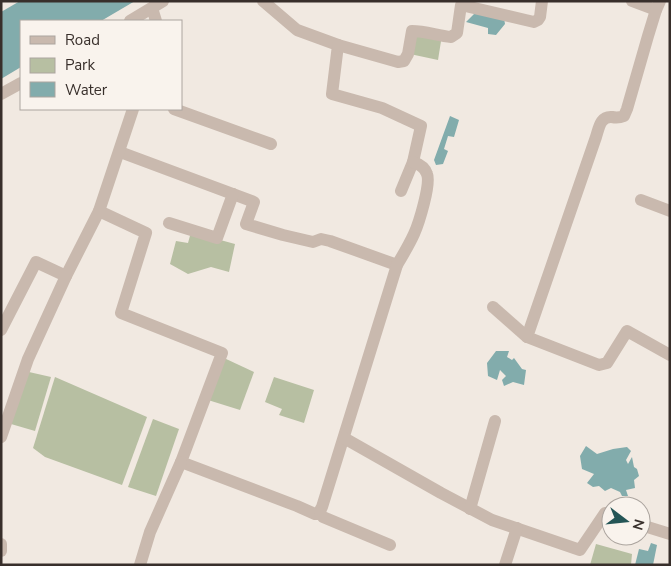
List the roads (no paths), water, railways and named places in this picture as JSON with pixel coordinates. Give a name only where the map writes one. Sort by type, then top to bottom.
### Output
[{"type":"street","points":[[263,1],[297,30],[338,45],[398,62],[404,61],[408,54],[412,31],[420,31],[442,37],[451,37],[457,33],[461,5],[534,22],[540,17],[542,1]]},
{"type":"street","points":[[527,337],[600,123],[603,118],[618,119],[624,116],[627,109],[658,5],[632,1]]},
{"type":"street","points":[[132,20],[157,5]]},
{"type":"street","points":[[156,20],[157,5]]},
{"type":"street","points":[[338,45],[332,94],[382,108],[421,126],[413,162],[401,191]]},
{"type":"street","points":[[1,94],[20,84]]},
{"type":"street","points":[[1,438],[28,359],[66,276],[99,211],[134,110]]},
{"type":"street","points":[[177,110],[271,144]]},
{"type":"street","points":[[120,152],[254,202],[246,224],[313,242],[321,239],[330,241],[398,265]]},
{"type":"street","points":[[320,513],[398,265],[414,234],[428,185],[427,171],[421,165],[413,162]]},
{"type":"street","points":[[169,223],[217,238],[233,194]]},
{"type":"street","points":[[640,200],[670,210]]},
{"type":"street","points":[[99,211],[146,233],[121,313],[222,353],[181,462],[150,532],[140,565]]},
{"type":"street","points":[[1,330],[36,262],[66,276]]},
{"type":"street","points":[[492,307],[527,337],[599,365],[607,363],[627,331],[670,355]]},
{"type":"street","points":[[470,508],[495,421]]},
{"type":"street","points":[[344,438],[441,494],[492,520],[580,550],[601,519]]},
{"type":"street","points":[[181,462],[316,514],[320,513]]},
{"type":"street","points":[[320,513],[323,517],[390,545]]},
{"type":"street","points":[[505,565],[516,528]]},
{"type":"street","points":[[651,528],[670,534]]},
{"type":"street","points":[[1,544],[1,551]]},
{"type":"water","points":[[20,1],[135,1],[103,20],[20,20],[20,68],[1,79],[1,12]]},
{"type":"water","points":[[478,10],[504,18],[505,24],[496,35],[488,34],[488,28],[466,22]]},
{"type":"water","points":[[450,116],[459,120],[454,137],[448,136],[444,149],[448,151],[443,164],[436,165],[434,160]]},
{"type":"water","points":[[496,351],[509,351],[507,357],[512,360],[514,358],[522,369],[526,370],[524,385],[513,382],[504,386],[502,380],[506,376],[500,370],[497,380],[488,376],[487,363]]},
{"type":"water","points":[[586,446],[597,454],[627,447],[631,451],[626,460],[628,464],[632,457],[634,467],[637,469],[639,476],[634,480],[635,488],[626,490],[628,496],[622,496],[620,492],[611,488],[605,491],[599,486],[593,487],[587,483],[594,474],[582,469],[580,456]]},
{"type":"water","points":[[651,543],[657,545],[653,565],[635,565],[639,549],[648,551]]}]
